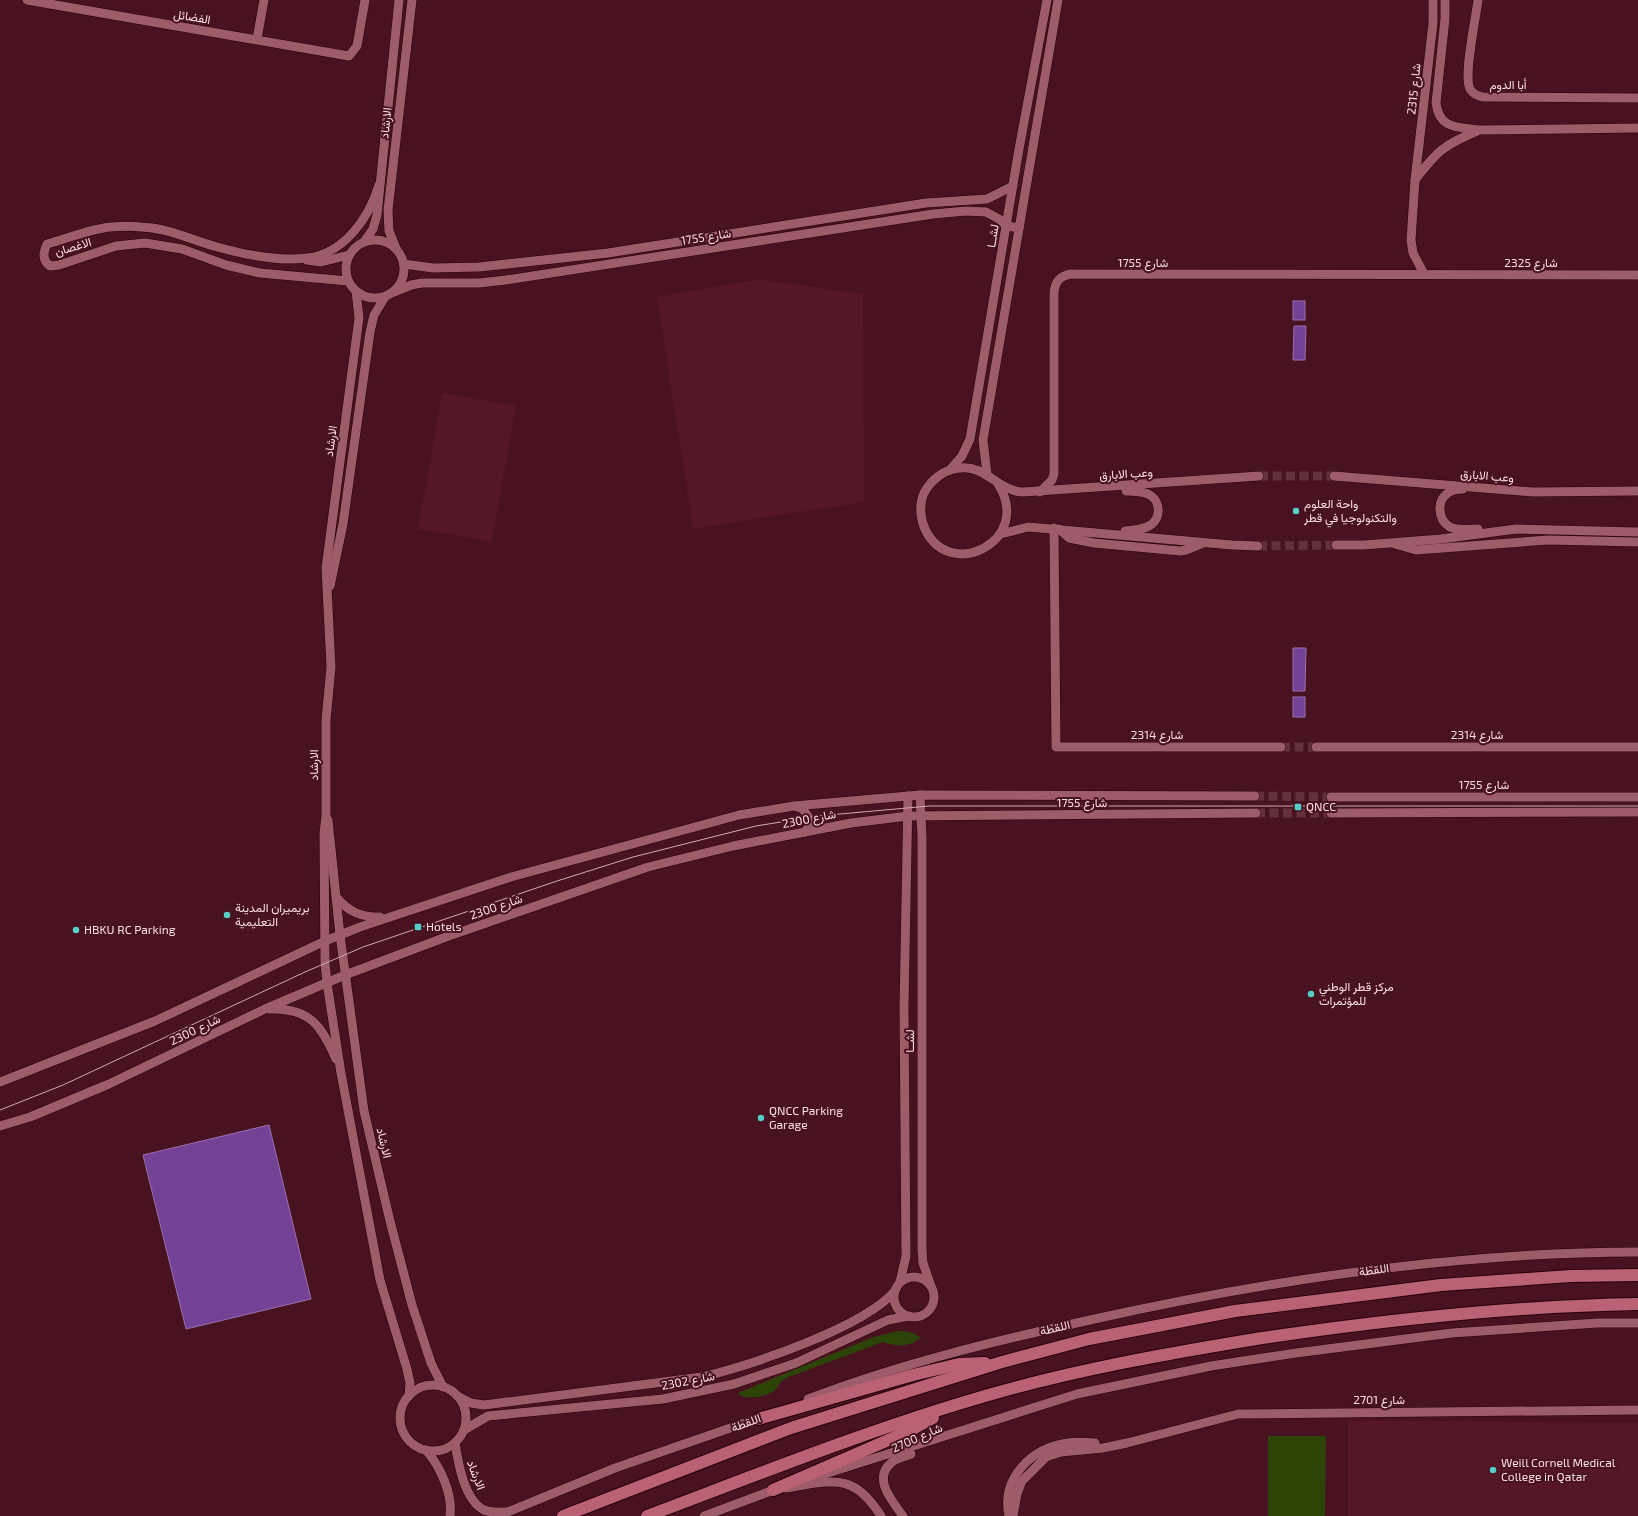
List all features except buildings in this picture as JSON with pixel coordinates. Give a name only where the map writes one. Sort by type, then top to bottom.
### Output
[{"type":"main road","name":"اللقطة","points":[[563,1516],[791,1428],[1002,1362],[1089,1339],[1235,1311],[1296,1302],[1441,1285],[1571,1276],[1638,1275]]},
{"type":"main road","points":[[647,1516],[814,1454],[987,1395],[1118,1362],[1362,1323],[1501,1310],[1638,1304]]},
{"type":"main road","points":[[758,1419],[913,1375],[959,1364],[1002,1362]]},
{"type":"main road","points":[[773,1490],[907,1432],[960,1404]]},
{"type":"street","name":"الفضائل","points":[[27,0],[53,3],[349,56],[353,52],[359,39],[365,0]]},
{"type":"street","points":[[257,39],[264,0]]},
{"type":"street","name":"الارشاد","points":[[364,242],[376,222],[399,0]]},
{"type":"street","name":"الارشاد","points":[[396,248],[389,231],[388,210],[412,0]]},
{"type":"street","name":"لشــا","points":[[950,470],[962,456],[970,439],[1013,186],[1048,0]]},
{"type":"street","name":"لشــا","points":[[987,474],[983,440],[1058,0]]},
{"type":"street","name":"شارع 2315","points":[[1424,274],[1412,249],[1415,180],[1433,23],[1433,0]]},
{"type":"street","name":"شارع 2315","points":[[1445,0],[1445,19],[1436,103],[1438,115],[1448,124],[1479,130],[1638,128]]},
{"type":"street","name":"أبا الدوم","points":[[1478,0],[1468,71],[1470,88],[1476,95],[1483,97],[1638,98]]},
{"type":"street","name":"شارع 2315","points":[[1415,180],[1434,157],[1448,144],[1479,130]]},
{"type":"street","name":"الاغصان","points":[[348,281],[260,273],[226,265],[182,249],[146,243],[116,246],[59,265],[50,266],[44,259],[43,252],[47,244],[110,226],[143,227],[178,233],[216,247],[261,256],[307,258],[322,254],[348,238],[368,214],[379,185]]},
{"type":"street","name":"شارع 1755","points":[[404,264],[433,268],[479,267],[608,253],[926,203],[987,199],[1013,186]]},
{"type":"street","name":"شارع 1755","points":[[394,292],[411,285],[422,283],[479,283],[506,280],[933,214],[966,211],[986,212],[999,219],[1007,226],[1019,228]]},
{"type":"street","points":[[381,240],[396,248],[402,255],[404,264],[402,282],[394,292],[385,297],[370,298],[356,291],[348,281],[346,266],[349,255],[355,247],[364,242],[381,240]]},
{"type":"street","name":"الاغصان","points":[[292,258],[321,262],[349,255]]},
{"type":"street","name":"شارع 1755","points":[[1054,474],[1054,293],[1056,282],[1062,276],[1072,274],[1424,274]]},
{"type":"street","name":"شارع 2325","points":[[1424,274],[1638,275]]},
{"type":"street","name":"الارشاد","points":[[356,291],[360,318],[326,568],[331,667],[326,720],[326,816],[324,833],[327,983],[380,1280],[407,1369],[410,1383],[409,1396]]},
{"type":"street","name":"الارشاد","points":[[328,594],[343,524],[370,332],[374,315],[385,297]]},
{"type":"street","points":[[969,468],[987,474],[1003,491],[1007,508],[1005,526],[1001,534],[987,548],[973,553],[959,554],[946,550],[933,541],[927,534],[921,515],[923,496],[933,480],[950,470],[969,468]]},
{"type":"street","points":[[1054,474],[1060,484],[1069,488]]},
{"type":"street","points":[[1040,492],[1052,480],[1054,474]]},
{"type":"street","name":"وعب الابارق","points":[[998,484],[1014,492],[1040,492],[1069,488],[1098,488],[1259,476]]},
{"type":"street","name":"وعب الابارق","points":[[1334,476],[1561,493],[1638,491]]},
{"type":"street","points":[[1480,487],[1454,490],[1446,494],[1440,509],[1444,522],[1455,529],[1638,532]]},
{"type":"street","points":[[1098,488],[1147,493],[1156,501],[1158,511],[1156,520],[1148,527],[1136,530],[1099,533]]},
{"type":"street","points":[[1001,534],[1024,528],[1056,529],[1258,546]]},
{"type":"street","points":[[1056,529],[1069,538],[1094,543],[1180,551],[1204,542]]},
{"type":"street","points":[[1055,555],[1056,529]]},
{"type":"street","points":[[1336,545],[1392,543],[1516,529]]},
{"type":"street","points":[[1608,531],[1621,535],[1634,542]]},
{"type":"street","points":[[1055,555],[1061,544],[1069,538]]},
{"type":"street","points":[[1392,543],[1416,550],[1548,540],[1634,542]]},
{"type":"street","name":"شارع 2314","points":[[1055,555],[1056,747],[1281,747]]},
{"type":"street","name":"شارع 2314","points":[[1316,747],[1638,747]]},
{"type":"street","name":"لشــا","points":[[920,794],[922,816],[922,1249],[924,1263],[931,1286]]},
{"type":"street","name":"شارع 1755","points":[[908,796],[920,794],[1255,796]]},
{"type":"street","name":"لشــا","points":[[900,1282],[906,1256],[904,978],[908,796]]},
{"type":"street","name":"شارع 2300","points":[[0,1082],[155,1021],[325,941],[388,917],[511,877],[739,815],[794,806],[908,796]]},
{"type":"street","name":"شارع 1755","points":[[1331,797],[1638,797]]},
{"type":"street","points":[[794,806],[799,807],[807,813],[809,823],[805,832]]},
{"type":"street","points":[[1331,813],[1638,812]]},
{"type":"street","name":"شارع 1755","points":[[908,816],[1256,813]]},
{"type":"street","name":"الارشاد","points":[[326,816],[330,828],[340,935],[364,1111],[390,1221],[421,1332],[431,1363],[442,1387]]},
{"type":"street","name":"شارع 2300","points":[[0,1126],[30,1117],[109,1084],[265,1009],[345,975],[446,937],[648,867],[733,846],[852,823],[908,816]]},
{"type":"street","points":[[337,898],[345,907],[357,915],[388,917]]},
{"type":"street","name":"الارشاد","points":[[265,1009],[290,1009],[309,1017],[324,1033],[342,1073]]},
{"type":"street","name":"اللقطة","points":[[498,1516],[615,1468],[758,1419],[813,1398],[905,1367],[1052,1328],[1176,1300],[1403,1266],[1532,1255],[1638,1252]]},
{"type":"street","points":[[911,1277],[917,1277],[931,1286],[934,1298],[930,1309],[920,1315],[909,1316],[898,1309],[895,1304],[895,1291],[900,1282],[911,1277]]},
{"type":"street","name":"شارع 2302","points":[[457,1396],[471,1403],[484,1405],[702,1377],[732,1370],[832,1330],[880,1306],[895,1291]]},
{"type":"street","name":"شارع 2302","points":[[464,1430],[488,1416],[663,1399],[734,1384],[796,1363],[878,1324],[909,1316]]},
{"type":"street","points":[[704,1516],[773,1490],[964,1431],[1077,1394],[1211,1366],[1296,1353],[1452,1333],[1598,1323],[1638,1322]]},
{"type":"street","points":[[424,1387],[442,1387],[457,1396],[465,1412],[464,1430],[455,1443],[441,1450],[426,1450],[417,1447],[409,1441],[403,1432],[400,1423],[400,1413],[409,1396],[424,1387]]},
{"type":"street","name":"شارع 2701","points":[[1013,1516],[1017,1494],[1022,1481],[1046,1457],[1061,1452],[1103,1448],[1127,1443],[1238,1414],[1637,1409]]},
{"type":"street","name":"شارع 2700","points":[[903,1516],[885,1490],[884,1476],[886,1469],[891,1463],[898,1459],[964,1431]]},
{"type":"street","name":"شارع 2701","points":[[1009,1516],[1008,1493],[1015,1474],[1040,1453],[1068,1442],[1127,1443]]},
{"type":"street","name":"الارشاد","points":[[455,1443],[463,1480],[473,1500],[484,1509],[491,1512],[509,1512]]},
{"type":"street","points":[[426,1450],[439,1470],[450,1503],[450,1516]]},
{"type":"street","points":[[773,1490],[829,1481],[841,1482],[853,1486],[864,1493],[880,1516]]},
{"type":"shaded area","points":[[760,279],[863,294],[864,502],[693,529],[657,297]]},
{"type":"shaded area","points":[[1293,301],[1305,301],[1305,320],[1293,320]]},
{"type":"shaded area","points":[[1294,326],[1306,326],[1305,360],[1293,360]]},
{"type":"shaded area","points":[[442,393],[516,406],[492,542],[418,529]]},
{"type":"shaded area","points":[[1293,648],[1306,648],[1305,691],[1293,691]]},
{"type":"shaded area","points":[[1293,697],[1305,697],[1305,717],[1293,717]]},
{"type":"shaded area","points":[[269,1125],[311,1299],[186,1329],[143,1155]]},
{"type":"shaded area","name":"Weill Cornell Medical College in Qatar","points":[[1348,1420],[1638,1423],[1638,1516],[1348,1516]]},
{"type":"green space","points":[[897,1331],[910,1332],[921,1337],[913,1343],[903,1345],[893,1345],[883,1342],[786,1378],[775,1390],[762,1396],[750,1398],[741,1396],[738,1393],[871,1338]]},
{"type":"green space","points":[[1268,1436],[1326,1436],[1325,1516],[1268,1516]]},
{"type":"tunnel","points":[[1259,476],[1334,476]]},
{"type":"tunnel","points":[[1258,546],[1336,545]]},
{"type":"tunnel","points":[[1281,747],[1316,747]]},
{"type":"tunnel","points":[[1255,796],[1331,797]]},
{"type":"tunnel","points":[[1256,813],[1331,813]]},
{"type":"tram line","points":[[0,1110],[63,1085],[305,972],[363,947],[557,881],[633,857],[756,826],[818,816],[929,806],[1638,806]]},
{"type":"place","name":"واحة العلوم والتكنولوجيا في قطر","points":[[1296,511]]},
{"type":"place","name":"QNCC","points":[[1298,807]]},
{"type":"place","name":"بريميران المدينة التعليمية","points":[[227,915]]},
{"type":"place","name":"Hotels","points":[[418,927]]},
{"type":"place","name":"HBKU RC Parking","points":[[76,930]]},
{"type":"place","name":"مركز قطر الوطني للمؤتمرات","points":[[1311,994]]},
{"type":"place","name":"QNCC Parking Garage","points":[[761,1118]]},
{"type":"place","name":"Weill Cornell Medical College in Qatar","points":[[1493,1470]]}]
